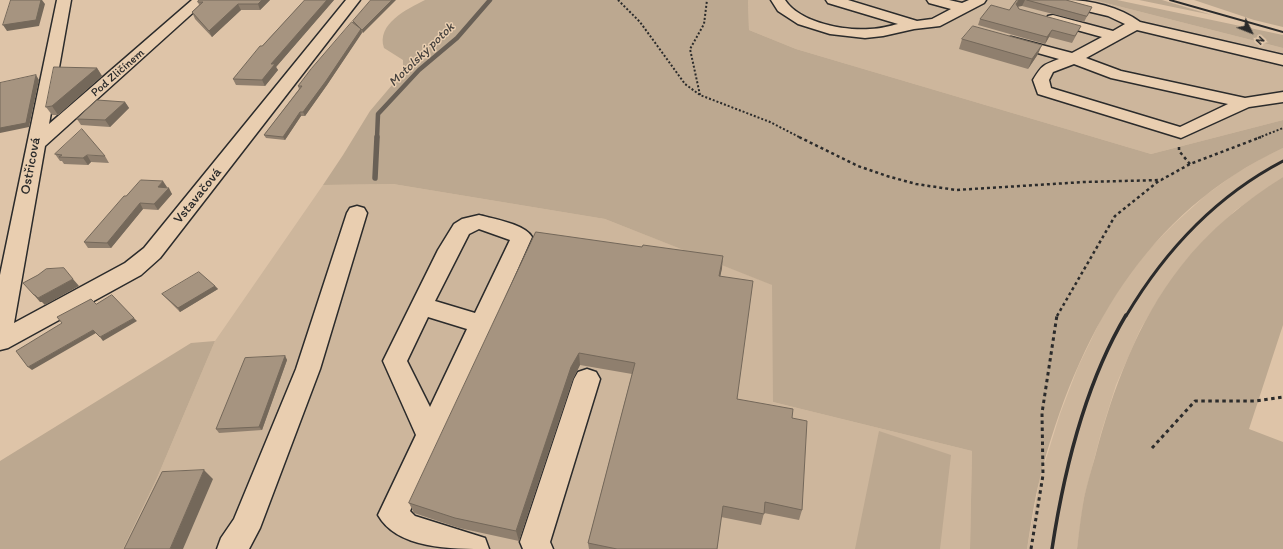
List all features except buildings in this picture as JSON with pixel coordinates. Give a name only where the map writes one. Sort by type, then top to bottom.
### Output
[{"type":"street","name":"Pod Zličínem","points":[[35,145],[200,0]]},
{"type":"street","name":"Vstavačová","points":[[0,341],[133,269],[152,253],[353,0]]},
{"type":"street","points":[[778,0],[780,7],[792,16],[837,32],[866,34],[916,24],[935,23],[979,0]]},
{"type":"street","points":[[833,0],[916,24]]},
{"type":"street","points":[[934,0],[963,8]]},
{"type":"street","points":[[1071,3],[1127,18],[1135,25],[1283,60]]},
{"type":"street","name":"Ostřicová","points":[[0,332],[35,145],[63,7]]},
{"type":"street","points":[[1036,14],[1115,36]]},
{"type":"street","points":[[1135,25],[1074,58],[1047,69],[1040,80],[1044,91],[1181,133],[1245,103],[1283,97]]},
{"type":"street","points":[[998,37],[1074,58],[1117,75],[1245,103]]},
{"type":"street","points":[[232,549],[245,528],[308,369],[357,213]]},
{"type":"street","points":[[430,436],[395,361],[449,250],[461,229],[469,224],[479,222],[510,231],[522,237],[482,324],[430,436],[393,515],[406,528],[474,549]]},
{"type":"street","points":[[422,306],[482,324]]},
{"type":"street","points":[[538,549],[535,542],[587,379]]},
{"type":"path","points":[[618,0],[640,22],[685,84],[700,95],[770,122],[858,166],[887,176],[916,184],[956,190],[1084,182],[1161,180]]},
{"type":"path","points":[[700,95],[690,49],[704,24],[706,0]]},
{"type":"path","points":[[1031,549],[1043,475],[1042,413],[1056,318],[1115,216],[1161,180],[1190,164],[1283,128]]},
{"type":"path","points":[[1152,448],[1195,401],[1255,401],[1283,397]]},
{"type":"shaded area","points":[[425,0],[748,0],[749,30],[796,49],[1151,154],[1283,120],[1283,148],[1234,175],[1192,207],[1155,243],[1124,284],[1097,328],[1074,376],[1055,426],[1040,478],[1027,549],[970,549],[972,451],[773,402],[772,285],[605,219],[393,184],[323,185],[370,111],[403,72],[403,60],[384,48],[384,32],[395,18]]},
{"type":"shaded area","points":[[748,0],[1094,0],[1283,48],[1283,120],[1151,154],[796,49],[749,30]]},
{"type":"shaded area","points":[[1094,0],[1117,0],[1283,35],[1283,48]]},
{"type":"shaded area","points":[[1139,0],[1162,0],[1212,15]]},
{"type":"shaded area","points":[[1194,0],[1283,0],[1283,27],[1254,20]]},
{"type":"shaded area","points":[[1283,148],[1283,177],[1236,210],[1206,238],[1182,265],[1162,293],[1140,330],[1116,385],[1101,433],[1084,498],[1077,549],[1027,549],[1040,478],[1060,414],[1078,367],[1104,313],[1127,277],[1149,249],[1175,223],[1206,195],[1235,174]]},
{"type":"shaded area","points":[[1283,177],[1283,325],[1249,429],[1283,442],[1283,549],[1077,549],[1085,493],[1102,432],[1119,381],[1139,333],[1165,287],[1203,240],[1241,206]]},
{"type":"shaded area","points":[[393,184],[605,219],[773,285],[773,402],[972,451],[970,549],[123,549],[157,478],[215,341],[323,185]]},
{"type":"shaded area","points":[[215,341],[157,478],[123,549],[0,549],[0,461],[191,343]]},
{"type":"shaded area","points":[[879,431],[951,455],[940,549],[855,549]]},
{"type":"waterway","name":"Motolský potok","points":[[377,138],[378,114],[419,70],[457,38],[490,0]]},
{"type":"waterway","name":"Motolský potok","points":[[375,178],[377,137]]},
{"type":"railway","points":[[1170,0],[1283,32]]},
{"type":"railway","points":[[1126,316],[1157,270],[1194,228],[1236,191],[1283,161]]},
{"type":"railway","points":[[1052,549],[1063,489],[1078,428],[1099,370],[1126,315]]}]
